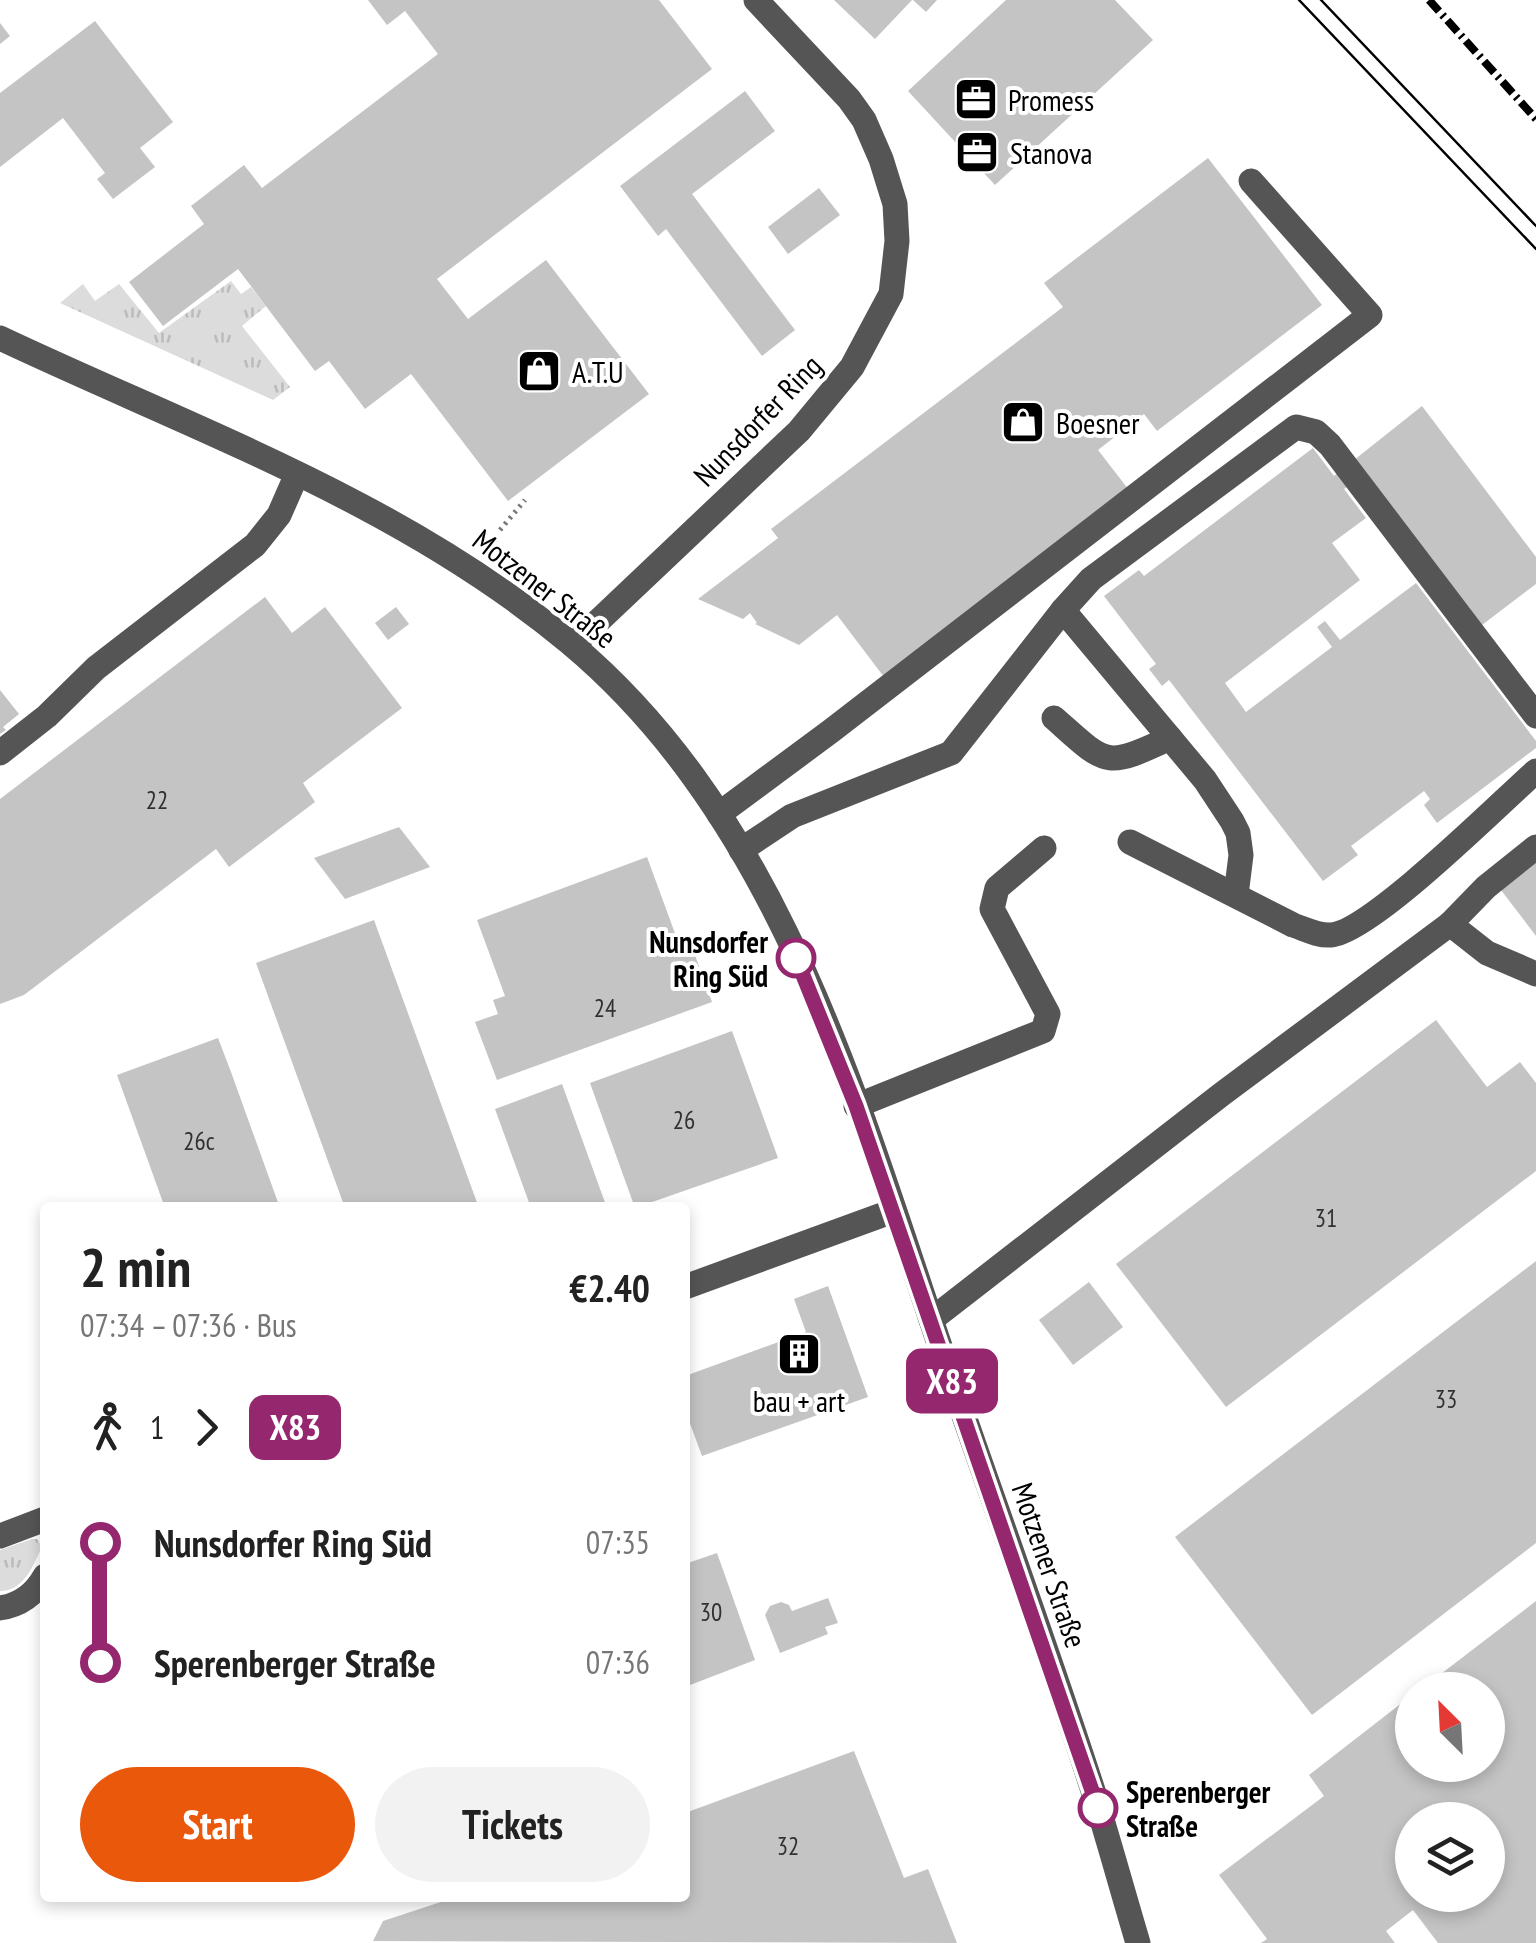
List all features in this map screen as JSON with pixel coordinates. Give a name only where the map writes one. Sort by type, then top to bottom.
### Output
[{"type":"street","name":"Nunsdorfer Ring","points":[[573,645],[799,431],[852,367],[891,294],[897,241],[895,204],[882,159],[864,120],[849,99],[756,0]]},
{"type":"street","points":[[719,814],[1370,315],[1251,180]]},
{"type":"street","name":"Motzener Straße","points":[[0,338],[368,506],[441,550],[573,645],[655,729],[719,814],[742,850],[804,975],[856,1106],[1080,1751],[1138,1943]]},
{"type":"street","points":[[742,850],[792,816],[951,754],[1062,610],[1091,579],[1296,427],[1316,432],[1330,445],[1536,716]]},
{"type":"street","points":[[0,752],[87,675],[255,545],[279,516],[296,474]]},
{"type":"street","points":[[1062,610],[1205,780],[1238,833],[1241,855],[1236,895]]},
{"type":"street","points":[[1054,718],[1099,758],[1125,759],[1170,738]]},
{"type":"street","points":[[1130,842],[1294,925],[1320,935],[1333,935],[1350,929],[1398,895],[1536,770]]},
{"type":"street","points":[[931,1320],[1222,1094],[1450,924],[1486,886],[1536,847]]},
{"type":"street","points":[[856,1106],[1043,1031],[1048,1014],[992,909],[997,888],[1044,848]]},
{"type":"street","points":[[1450,924],[1487,953],[1536,974]]},
{"type":"street","points":[[690,1285],[893,1211]]},
{"type":"street","points":[[0,1536],[40,1521]]},
{"type":"street","points":[[0,1608],[20,1603],[40,1583]]},
{"type":"path","points":[[500,530],[525,500]]},
{"type":"green space","points":[[231,281],[241,294],[251,287],[266,306],[242,326],[290,387],[273,400],[60,303],[83,284],[95,301],[119,284],[159,333]]},
{"type":"green space","points":[[32,1539],[40,1544],[31,1570],[21,1582],[0,1591],[0,1550]]},
{"type":"building","points":[[368,0],[659,0],[712,69],[437,279],[468,319],[546,260],[649,394],[508,501],[411,374],[365,409],[329,361],[315,371],[238,269],[163,326],[129,282],[204,224],[191,206],[244,165],[262,188],[438,54],[405,11],[387,25]]},
{"type":"building","points":[[834,0],[912,0],[875,39]]},
{"type":"building","points":[[913,0],[937,0],[926,12]]},
{"type":"building","points":[[1006,0],[1115,0],[1153,40],[995,185],[908,91]]},
{"type":"building","points":[[95,21],[173,122],[140,148],[155,167],[113,199],[97,179],[105,173],[63,118],[0,167],[0,93]]},
{"type":"building","points":[[0,23],[10,36],[0,44]]},
{"type":"building","points":[[745,91],[775,131],[692,194],[795,330],[762,356],[666,229],[658,236],[620,186]]},
{"type":"building","name":"Boesner","points":[[1208,158],[1322,305],[1157,431],[1144,414],[1098,450],[1129,490],[884,677],[837,615],[799,645],[755,624],[750,613],[743,619],[698,599],[778,538],[771,529],[1063,307],[1044,283]]},
{"type":"building","points":[[819,188],[840,215],[788,254],[768,227]]},
{"type":"building","points":[[1422,406],[1536,557],[1536,584],[1482,625],[1366,473],[1344,489],[1366,518],[1332,543],[1360,580],[1225,683],[1246,712],[1332,647],[1317,627],[1325,621],[1340,640],[1416,583],[1536,741],[1536,748],[1437,823],[1424,805],[1430,799],[1424,791],[1351,846],[1358,855],[1323,881],[1169,680],[1162,686],[1149,669],[1156,664],[1104,596],[1139,570],[1144,576],[1313,448],[1334,476]]},
{"type":"building","points":[[265,597],[292,633],[325,607],[402,708],[303,783],[315,802],[229,867],[216,849],[24,995],[0,1004],[0,799]]},
{"type":"building","points":[[396,607],[409,624],[388,640],[375,623]]},
{"type":"building","points":[[0,690],[19,714],[0,734]]},
{"type":"building","points":[[399,827],[430,867],[345,899],[314,858]]},
{"type":"building","points":[[647,857],[680,947],[691,944],[712,1002],[497,1080],[475,1022],[498,1014],[493,1000],[505,996],[477,920]]},
{"type":"building","points":[[1536,863],[1536,936],[1501,890]]},
{"type":"building","points":[[374,920],[477,1202],[343,1202],[256,963]]},
{"type":"building","points":[[1436,1020],[1487,1087],[1520,1062],[1536,1083],[1536,1171],[1226,1407],[1116,1264]]},
{"type":"building","points":[[732,1031],[778,1158],[652,1202],[633,1202],[590,1083]]},
{"type":"building","points":[[218,1038],[278,1202],[163,1202],[117,1075]]},
{"type":"building","points":[[562,1084],[605,1202],[529,1202],[495,1109]]},
{"type":"building","points":[[1536,1261],[1536,1543],[1312,1715],[1175,1537]]},
{"type":"building","points":[[1089,1282],[1123,1327],[1073,1365],[1039,1320]]},
{"type":"building","name":"bau + art","points":[[828,1286],[868,1397],[702,1456],[690,1424],[690,1374],[806,1332],[794,1299]]},
{"type":"building","points":[[717,1553],[755,1660],[690,1685],[690,1562]]},
{"type":"building","points":[[828,1598],[838,1623],[825,1627],[828,1634],[780,1653],[765,1615],[770,1606],[781,1602],[792,1611]]},
{"type":"building","points":[[1536,1601],[1536,1943],[1438,1943],[1415,1912],[1505,1912],[1505,1802],[1395,1802],[1395,1912],[1410,1912],[1386,1931],[1395,1943],[1261,1943],[1267,1939],[1219,1875],[1324,1796],[1309,1775],[1395,1708],[1395,1782],[1505,1782],[1505,1672],[1443,1672]]},
{"type":"building","points":[[854,1751],[904,1878],[928,1869],[957,1943],[373,1941],[383,1921],[441,1902],[690,1902],[690,1811]]},
{"type":"tram line","points":[[1299,0],[1536,249]]},
{"type":"tram line","points":[[1321,0],[1536,226]]},
{"type":"railway","points":[[1429,0],[1536,119]]},
{"type":"bus line","name":"X83","points":[[796,958],[856,1106],[1098,1808]]},
{"type":"place","name":"Promess","points":[[976,99]]},
{"type":"place","name":"Stanova","points":[[977,152]]},
{"type":"place","name":"A.T.U","points":[[539,371]]},
{"type":"place","name":"Boesner","points":[[1023,422]]},
{"type":"place","name":"Nunsdorfer Ring Süd","points":[[796,958]]},
{"type":"place","name":"bau + art","points":[[799,1354]]},
{"type":"place","name":"Sperenberger Straße","points":[[1098,1808]]}]
